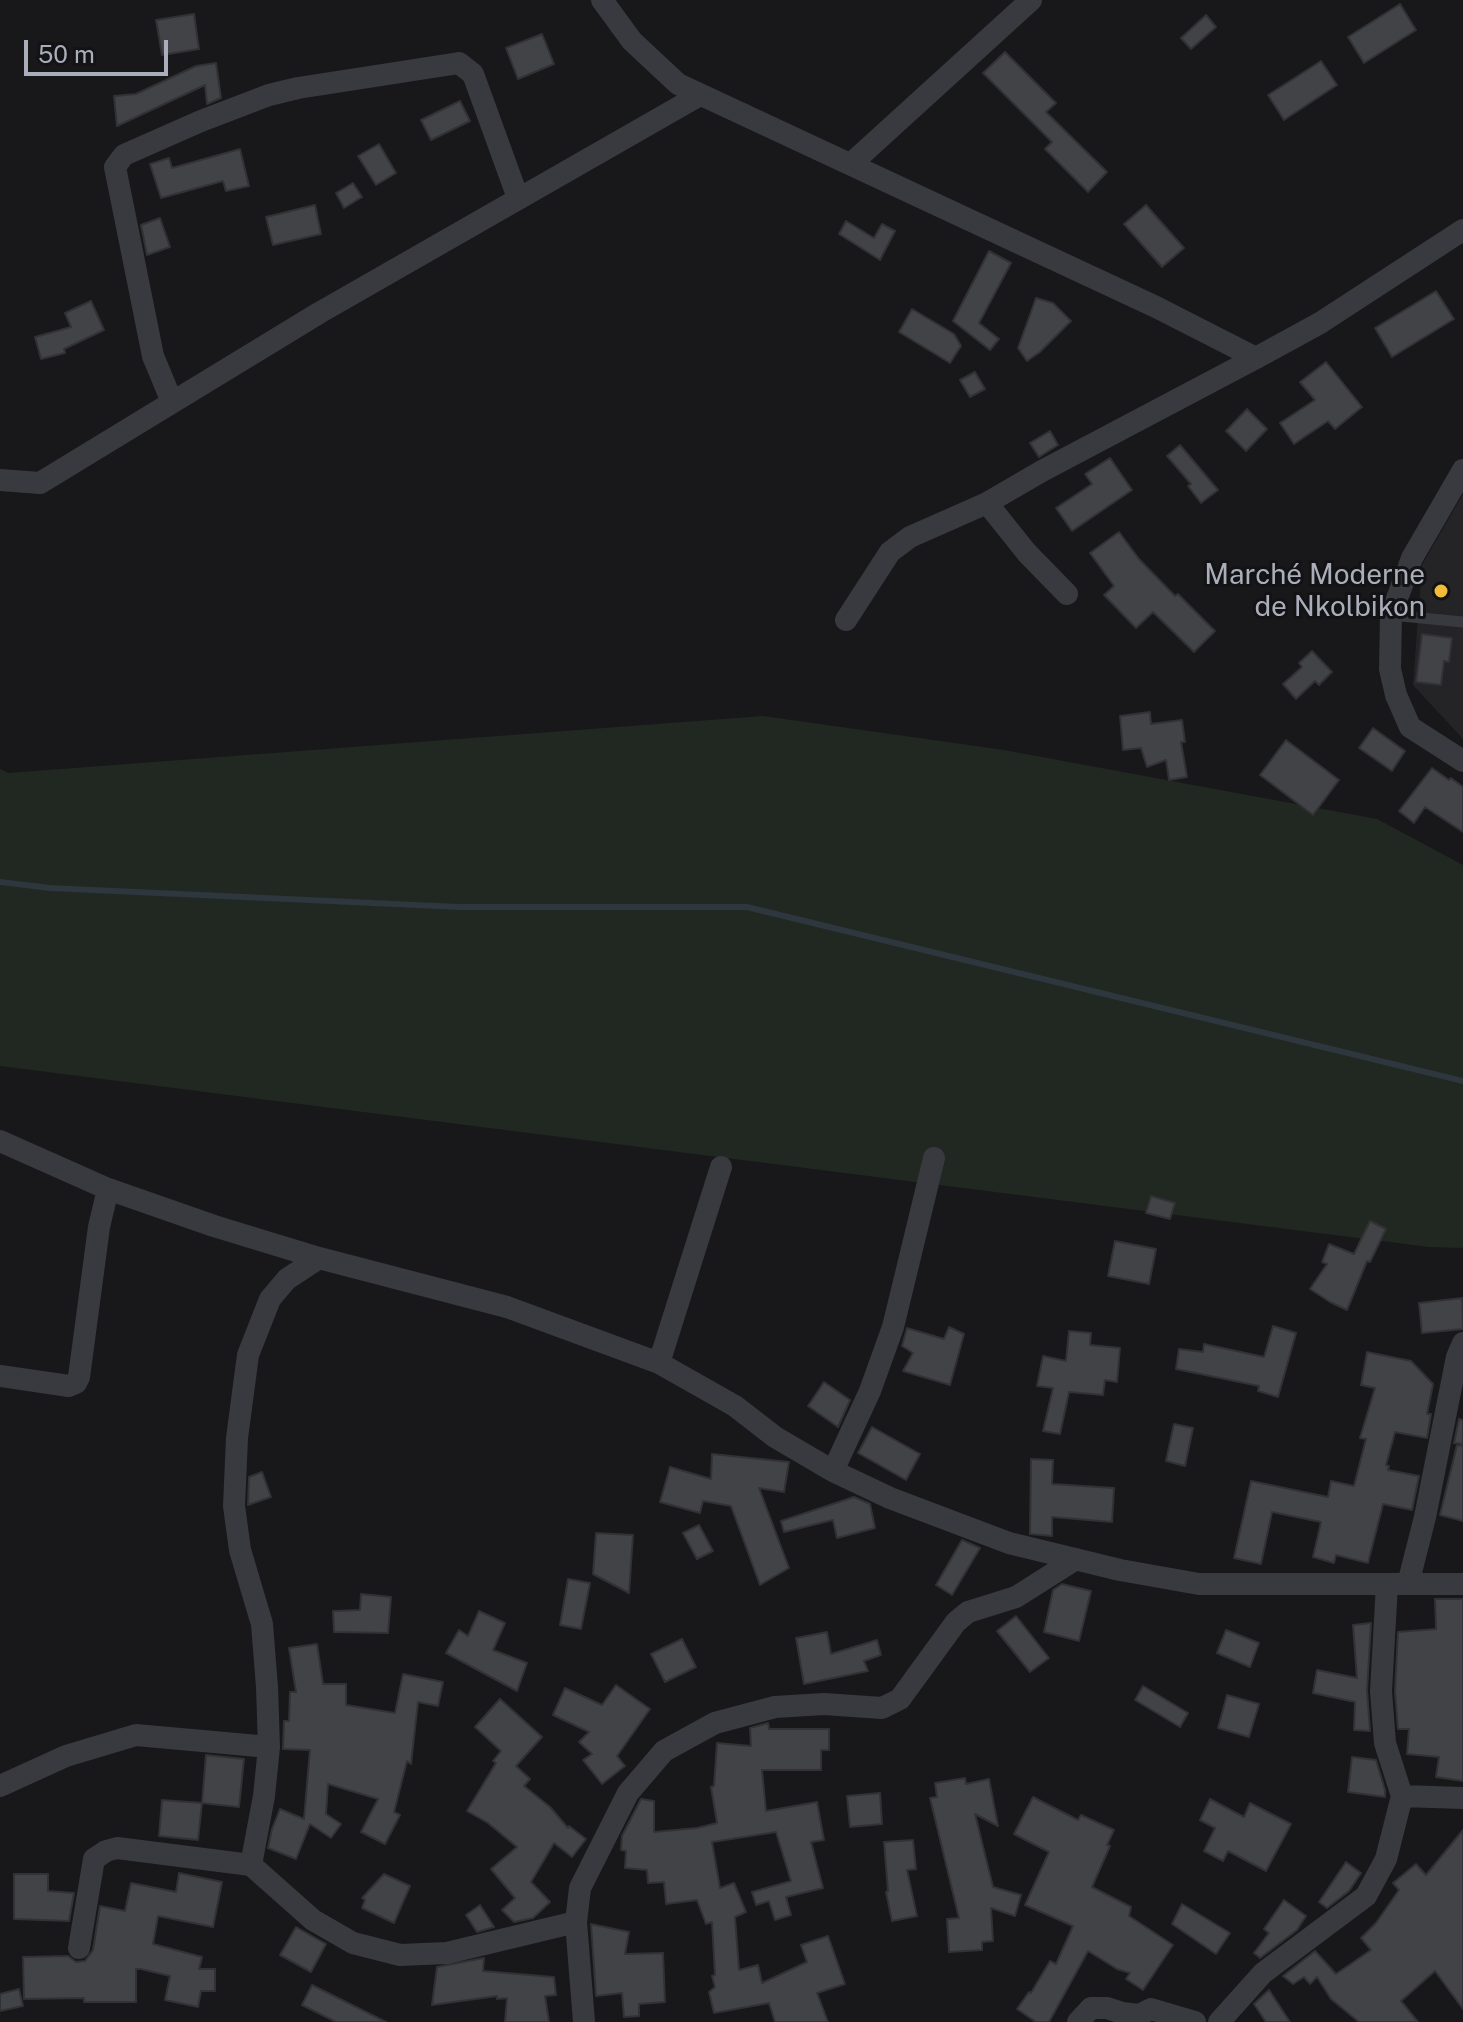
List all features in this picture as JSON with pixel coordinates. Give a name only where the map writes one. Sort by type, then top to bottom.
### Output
[{"type":"street","points":[[602,0],[643,52],[678,84],[1156,307],[1256,358]]},
{"type":"street","points":[[852,163],[1031,0]]},
{"type":"street","points":[[172,402],[153,356],[115,167],[124,155],[269,95],[459,63],[473,74],[518,198]]},
{"type":"street","points":[[0,480],[40,483],[518,198],[700,95]]},
{"type":"street","points":[[846,620],[890,552],[910,537],[987,503],[1320,323],[1463,230]]},
{"type":"street","points":[[1463,470],[1412,558],[1391,615],[1390,669],[1396,695],[1410,727],[1463,761]]},
{"type":"street","points":[[987,503],[1027,553],[1067,594]]},
{"type":"street","points":[[0,1141],[108,1189],[319,1258],[507,1307],[659,1363],[735,1406],[775,1437],[833,1471],[890,1498],[1009,1543],[1120,1570],[1199,1584],[1463,1584]]},
{"type":"street","points":[[833,1471],[870,1391],[893,1327],[934,1158]]},
{"type":"street","points":[[659,1363],[721,1167]]},
{"type":"street","points":[[0,1376],[69,1386],[76,1383],[99,1227],[108,1189]]},
{"type":"street","points":[[251,1865],[264,1796],[269,1747],[262,1624],[240,1550],[234,1506],[237,1438],[248,1355],[270,1299],[287,1279],[319,1258]]},
{"type":"street","points":[[1219,2022],[1263,1973],[1366,1896],[1386,1859],[1402,1796],[1385,1743],[1381,1691],[1398,1584],[1434,1475],[1457,1357],[1463,1343]]},
{"type":"street","points":[[584,2022],[576,1922],[580,1888],[628,1793],[664,1751],[715,1723],[775,1707],[824,1704],[882,1708],[900,1699],[956,1622],[968,1612],[1016,1597],[1076,1559]]},
{"type":"street","points":[[0,1786],[66,1756],[136,1735],[269,1747]]},
{"type":"street","points":[[1402,1796],[1463,1798]]},
{"type":"street","points":[[79,1948],[94,1859],[117,1848],[251,1865],[313,1920],[353,1943],[400,1955],[447,1953],[576,1922]]},
{"type":"street","points":[[1078,2022],[1091,2008],[1107,2008],[1139,2015],[1151,2009],[1195,2022]]},
{"type":"lane","points":[[1391,615],[1463,622]]},
{"type":"shaded area","name":"Marché Moderne de Nkolbikon","points":[[1463,494],[1463,739],[1413,685],[1422,565]]},
{"type":"shaded area","points":[[763,716],[1004,750],[1377,819],[1463,865],[1463,1248],[1429,1247],[0,1066],[0,769],[8,773]]},
{"type":"building","points":[[1400,4],[1416,30],[1364,63],[1348,37]]},
{"type":"building","points":[[194,14],[199,49],[162,55],[156,20]]},
{"type":"building","points":[[1206,15],[1216,27],[1191,49],[1181,38]]},
{"type":"building","points":[[542,34],[554,64],[518,79],[506,48]]},
{"type":"building","points":[[1005,52],[1056,103],[1046,112],[1107,172],[1088,192],[1045,149],[1052,142],[983,73]]},
{"type":"building","points":[[1321,61],[1337,85],[1284,120],[1268,95]]},
{"type":"building","points":[[216,63],[221,98],[207,104],[205,85],[117,126],[114,96],[136,94],[196,66]]},
{"type":"building","points":[[460,101],[470,121],[431,140],[421,120]]},
{"type":"building","points":[[379,144],[396,173],[376,185],[358,156]]},
{"type":"building","points":[[240,149],[249,186],[226,191],[223,181],[161,198],[150,164],[169,158],[172,168]]},
{"type":"building","points":[[353,183],[362,197],[344,208],[336,193]]},
{"type":"building","points":[[315,205],[321,234],[273,245],[266,217]]},
{"type":"building","points":[[1146,205],[1184,248],[1162,267],[1124,224]]},
{"type":"building","points":[[160,218],[170,247],[147,255],[141,225]]},
{"type":"building","points":[[846,221],[874,238],[882,224],[895,231],[880,260],[839,234]]},
{"type":"building","points":[[989,251],[1011,263],[979,323],[999,339],[990,350],[953,321]]},
{"type":"building","points":[[1436,291],[1454,319],[1392,357],[1375,328]]},
{"type":"building","points":[[1036,298],[1053,303],[1071,321],[1027,361],[1018,348]]},
{"type":"building","points":[[91,301],[104,330],[64,349],[65,353],[41,359],[35,337],[71,327],[65,313]]},
{"type":"building","points":[[912,309],[954,334],[961,346],[950,363],[899,332]]},
{"type":"building","points":[[1326,362],[1362,407],[1335,429],[1328,421],[1294,444],[1280,423],[1315,400],[1300,382]]},
{"type":"building","points":[[975,372],[985,389],[970,397],[960,380]]},
{"type":"building","points":[[1247,409],[1267,429],[1246,451],[1226,431]]},
{"type":"building","points":[[1050,431],[1058,445],[1039,457],[1030,443]]},
{"type":"building","points":[[1180,445],[1218,490],[1201,503],[1188,486],[1191,484],[1167,456]]},
{"type":"building","points":[[1110,458],[1132,490],[1072,531],[1056,508],[1092,484],[1085,474]]},
{"type":"building","points":[[1119,532],[1139,559],[1215,631],[1194,652],[1153,612],[1136,628],[1104,595],[1114,586],[1090,553]]},
{"type":"building","points":[[1422,634],[1452,638],[1449,662],[1444,661],[1441,685],[1416,682]]},
{"type":"building","points":[[1312,651],[1332,672],[1319,685],[1315,681],[1296,699],[1283,684],[1302,667],[1299,663]]},
{"type":"building","points":[[1150,712],[1151,724],[1182,720],[1185,742],[1181,742],[1187,777],[1169,780],[1166,760],[1147,767],[1141,748],[1123,750],[1120,716]]},
{"type":"building","points":[[1373,728],[1405,751],[1392,771],[1359,748]]},
{"type":"building","points":[[1286,740],[1339,780],[1313,815],[1260,775]]},
{"type":"building","points":[[1432,768],[1463,787],[1463,832],[1425,807],[1414,823],[1399,811]]},
{"type":"building","points":[[1151,1196],[1175,1203],[1170,1219],[1146,1213]]},
{"type":"building","points":[[1370,1221],[1386,1229],[1370,1262],[1367,1261],[1347,1310],[1310,1289],[1327,1264],[1322,1262],[1329,1244],[1354,1254]]},
{"type":"building","points":[[1115,1241],[1156,1249],[1149,1284],[1108,1276]]},
{"type":"building","points":[[1462,1298],[1463,1329],[1422,1333],[1419,1303]]},
{"type":"building","points":[[1273,1326],[1296,1333],[1278,1397],[1258,1391],[1259,1386],[1176,1369],[1179,1349],[1203,1352],[1204,1344],[1264,1357]]},
{"type":"building","points":[[949,1327],[964,1334],[950,1385],[903,1371],[913,1353],[902,1346],[907,1328],[944,1339]]},
{"type":"building","points":[[1069,1331],[1091,1333],[1090,1345],[1120,1348],[1117,1382],[1105,1380],[1103,1395],[1069,1392],[1060,1434],[1043,1431],[1053,1388],[1037,1386],[1043,1356],[1066,1361]]},
{"type":"building","points":[[1367,1352],[1411,1361],[1433,1384],[1427,1414],[1431,1414],[1427,1438],[1395,1432],[1386,1465],[1389,1466],[1388,1470],[1419,1476],[1412,1510],[1383,1504],[1368,1563],[1336,1555],[1334,1563],[1313,1557],[1321,1522],[1272,1512],[1261,1564],[1234,1558],[1251,1481],[1328,1497],[1331,1481],[1354,1486],[1366,1439],[1360,1438],[1375,1388],[1361,1385]]},
{"type":"building","points":[[824,1382],[850,1400],[838,1427],[808,1406]]},
{"type":"building","points":[[1459,1419],[1463,1420],[1463,1444],[1454,1443]]},
{"type":"building","points":[[1174,1424],[1193,1428],[1185,1466],[1166,1461]]},
{"type":"building","points":[[872,1427],[920,1454],[906,1480],[858,1453]]},
{"type":"building","points":[[1457,1445],[1463,1446],[1463,1521],[1440,1515]]},
{"type":"building","points":[[712,1454],[789,1462],[784,1492],[759,1488],[789,1568],[760,1585],[731,1506],[703,1501],[700,1513],[660,1502],[670,1467],[711,1479]]},
{"type":"building","points":[[1031,1459],[1053,1460],[1052,1484],[1114,1488],[1112,1522],[1052,1517],[1052,1536],[1030,1534]]},
{"type":"building","points":[[262,1472],[271,1497],[248,1505],[249,1477]]},
{"type":"building","points":[[854,1497],[870,1504],[875,1528],[837,1538],[833,1520],[784,1532],[781,1521]]},
{"type":"building","points":[[699,1525],[713,1551],[697,1559],[683,1533]]},
{"type":"building","points":[[596,1533],[633,1535],[629,1593],[593,1574]]},
{"type":"building","points":[[962,1540],[980,1548],[952,1595],[936,1585]]},
{"type":"building","points":[[568,1579],[590,1583],[581,1629],[560,1625]]},
{"type":"building","points":[[1062,1584],[1091,1591],[1079,1641],[1044,1632],[1053,1590]]},
{"type":"building","points":[[361,1594],[391,1597],[388,1633],[334,1632],[333,1611],[360,1610]]},
{"type":"building","points":[[1435,1599],[1463,1599],[1463,1781],[1436,1777],[1439,1757],[1407,1754],[1409,1729],[1398,1729],[1395,1691],[1398,1632],[1436,1629]]},
{"type":"building","points":[[479,1611],[505,1623],[493,1650],[527,1663],[517,1691],[446,1653],[459,1630],[468,1636]]},
{"type":"building","points":[[1016,1616],[1049,1658],[1030,1672],[997,1631]]},
{"type":"building","points":[[1371,1623],[1367,1690],[1370,1731],[1354,1730],[1355,1702],[1313,1693],[1317,1670],[1357,1678],[1353,1625]]},
{"type":"building","points":[[1226,1630],[1259,1643],[1250,1667],[1217,1653]]},
{"type":"building","points":[[827,1632],[831,1654],[877,1640],[881,1655],[864,1661],[868,1671],[804,1684],[796,1638]]},
{"type":"building","points":[[682,1639],[696,1667],[665,1682],[651,1654]]},
{"type":"building","points":[[317,1644],[323,1684],[346,1684],[346,1705],[395,1713],[403,1674],[443,1682],[438,1706],[418,1702],[411,1764],[407,1761],[394,1812],[400,1815],[385,1844],[361,1832],[378,1799],[328,1784],[326,1814],[341,1824],[331,1838],[310,1824],[296,1859],[268,1848],[280,1809],[304,1819],[310,1750],[283,1749],[284,1721],[289,1721],[290,1692],[296,1692],[289,1648]]},
{"type":"building","points":[[616,1685],[650,1709],[617,1756],[625,1766],[602,1784],[583,1760],[592,1754],[579,1742],[589,1732],[553,1715],[565,1688],[602,1705]]},
{"type":"building","points":[[1143,1686],[1188,1713],[1180,1727],[1135,1700]]},
{"type":"building","points":[[1227,1695],[1259,1704],[1249,1737],[1218,1728]]},
{"type":"building","points":[[500,1699],[542,1737],[516,1766],[530,1779],[524,1786],[550,1807],[568,1828],[586,1839],[572,1857],[554,1843],[531,1882],[550,1902],[533,1918],[514,1922],[502,1910],[515,1898],[491,1869],[517,1847],[488,1823],[467,1811],[501,1751],[475,1727]]},
{"type":"building","points":[[768,1723],[769,1729],[829,1729],[829,1750],[821,1750],[821,1770],[762,1770],[766,1811],[817,1802],[824,1840],[811,1842],[823,1888],[786,1897],[791,1915],[775,1920],[769,1901],[756,1905],[752,1892],[791,1881],[776,1832],[712,1842],[720,1888],[734,1883],[746,1912],[735,1917],[739,1970],[758,1965],[762,1983],[807,1962],[801,1945],[828,1936],[845,1984],[817,1993],[828,2022],[775,2022],[769,2003],[714,2013],[709,1992],[715,1987],[712,1976],[715,1975],[712,1922],[706,1924],[697,1900],[666,1904],[664,1882],[648,1883],[647,1870],[625,1868],[626,1851],[621,1850],[622,1836],[641,1799],[654,1801],[654,1832],[717,1823],[711,1787],[714,1786],[717,1743],[751,1746],[750,1728]]},
{"type":"building","points":[[206,1755],[244,1759],[239,1807],[202,1803]]},
{"type":"building","points":[[1352,1757],[1376,1760],[1385,1797],[1348,1792]]},
{"type":"building","points":[[965,1778],[966,1784],[989,1779],[998,1826],[975,1814],[993,1887],[1021,1895],[1015,1916],[991,1908],[993,1941],[982,1942],[982,1950],[949,1952],[947,1919],[959,1918],[930,1798],[937,1797],[935,1783]]},
{"type":"building","points":[[880,1793],[882,1824],[850,1827],[847,1796]]},
{"type":"building","points":[[1033,1797],[1078,1820],[1081,1815],[1114,1830],[1092,1887],[1131,1907],[1129,1916],[1173,1945],[1143,1990],[1126,1979],[1130,1973],[1117,1969],[1088,1951],[1049,2022],[1036,2022],[1017,2009],[1031,1993],[1050,1961],[1056,1964],[1073,1926],[1025,1905],[1049,1852],[1014,1834]]},
{"type":"building","points":[[1210,1799],[1244,1817],[1250,1803],[1291,1824],[1266,1871],[1228,1851],[1223,1861],[1204,1851],[1215,1828],[1200,1820]]},
{"type":"building","points":[[162,1800],[202,1803],[198,1840],[159,1836]]},
{"type":"building","points":[[1463,1830],[1463,2009],[1435,1971],[1401,2001],[1418,2022],[1359,2022],[1331,1999],[1317,1977],[1310,1984],[1304,1977],[1293,1984],[1283,1976],[1315,1951],[1336,1974],[1371,1950],[1361,1938],[1376,1923],[1399,1890],[1393,1883],[1416,1864],[1426,1875]]},
{"type":"building","points":[[913,1840],[916,1869],[907,1870],[917,1916],[892,1921],[886,1892],[884,1842]]},
{"type":"building","points":[[1346,1862],[1361,1873],[1349,1891],[1327,1908],[1319,1902]]},
{"type":"building","points":[[179,1873],[222,1882],[213,1927],[158,1916],[153,1944],[202,1957],[199,1969],[215,1969],[215,1991],[201,1991],[198,2007],[165,2000],[170,1976],[141,1969],[136,1969],[136,2002],[84,2002],[84,1998],[24,1999],[23,1957],[68,1956],[76,1962],[85,1961],[93,1950],[100,1906],[125,1911],[131,1883],[176,1892]]},
{"type":"building","points":[[14,1874],[48,1874],[48,1891],[74,1893],[69,1921],[14,1919]]},
{"type":"building","points":[[384,1874],[410,1886],[394,1923],[362,1908],[365,1900],[362,1898]]},
{"type":"building","points":[[1284,1900],[1306,1916],[1297,1930],[1260,1958],[1254,1953],[1269,1933],[1264,1929]]},
{"type":"building","points":[[1182,1904],[1230,1933],[1216,1954],[1172,1924]]},
{"type":"building","points":[[480,1905],[494,1927],[477,1932],[466,1915]]},
{"type":"building","points":[[591,1924],[629,1932],[625,1954],[663,1953],[665,2002],[639,2004],[639,2016],[624,2017],[622,1993],[596,1996]]},
{"type":"building","points":[[296,1927],[326,1944],[311,1972],[280,1955]]},
{"type":"building","points":[[484,1958],[483,1971],[554,1977],[556,1995],[545,1996],[549,2022],[505,2022],[507,1998],[497,1999],[497,1996],[432,2005],[437,1967]]},
{"type":"building","points":[[312,1985],[386,2022],[336,2022],[302,2005]]},
{"type":"building","points":[[19,1989],[23,2006],[0,2011],[0,1994]]},
{"type":"building","points":[[1269,1990],[1290,2022],[1266,2022],[1254,2004]]},
{"type":"waterway","points":[[0,882],[50,888],[459,907],[747,907],[1463,1081]]},
{"type":"place","name":"Marché Moderne de Nkolbikon","points":[[1441,591]]}]
